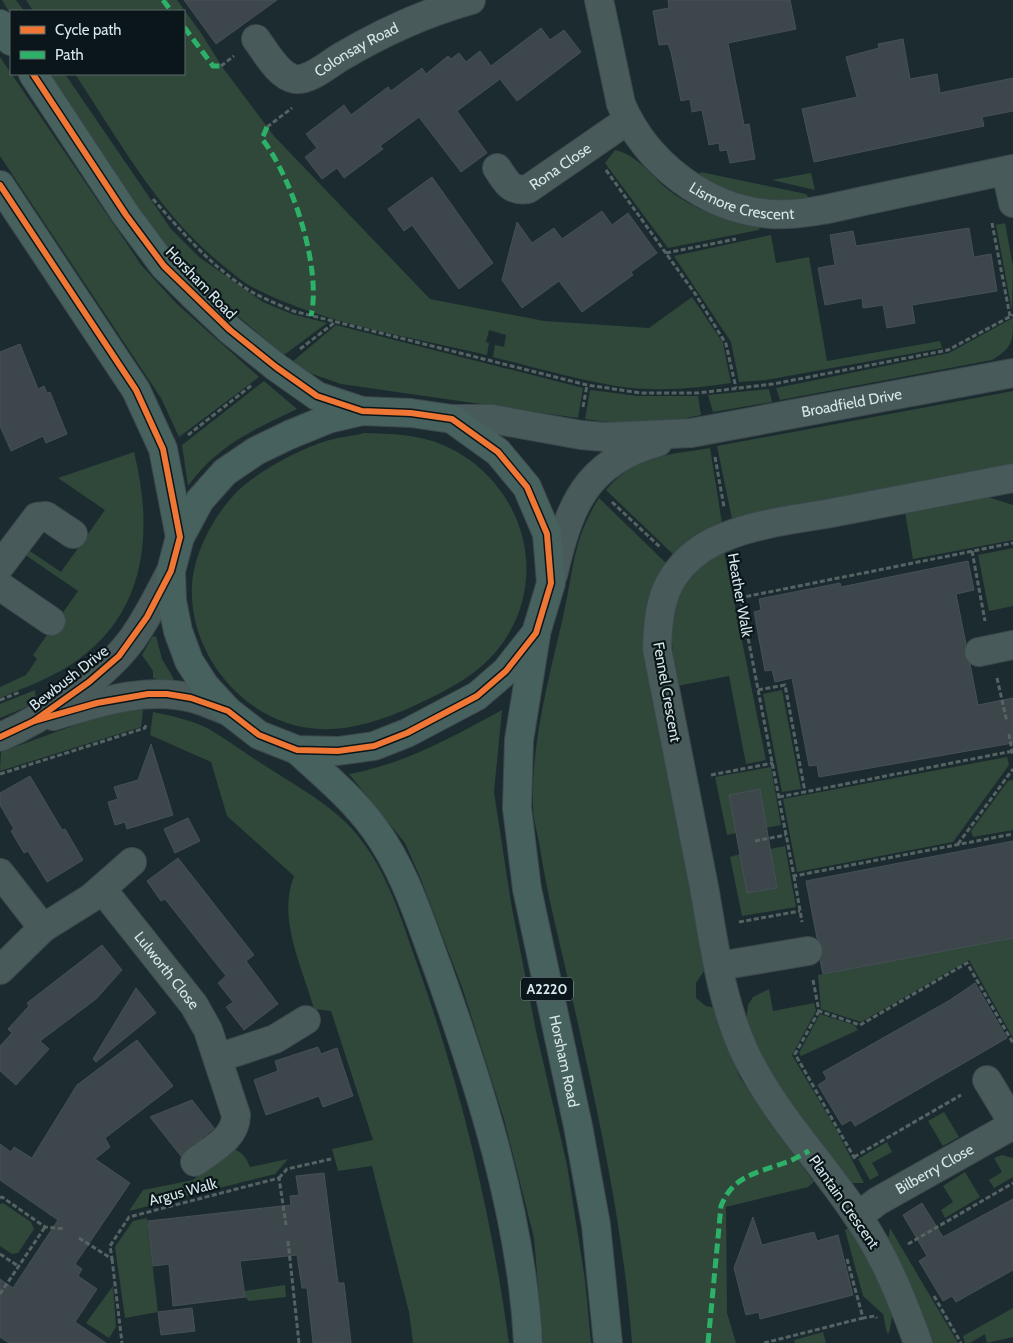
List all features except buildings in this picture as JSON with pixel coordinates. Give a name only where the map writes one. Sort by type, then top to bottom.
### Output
[{"type":"main road","points":[[0,24],[10,39]]},
{"type":"main road","name":"Horsham Road","points":[[34,75],[126,215],[164,266],[230,330],[276,367],[317,396],[362,411]]},
{"type":"main road","points":[[0,185],[115,358],[152,422],[163,449],[180,537]]},
{"type":"main road","points":[[362,411],[411,413],[452,419],[498,452],[526,487],[547,534],[551,583],[536,633],[506,671],[477,696],[407,733],[374,746],[338,751],[297,750],[259,735],[228,711],[205,686],[189,660],[178,631],[172,601],[171,571],[180,537],[200,500],[225,472],[256,451],[289,434],[328,419],[362,411]]},
{"type":"main road","name":"Horsham Road","points":[[536,633],[520,740],[517,808],[527,889],[578,1126],[596,1225],[608,1343]]},
{"type":"main road","points":[[297,750],[346,796],[374,828],[396,862],[415,905],[451,1006],[490,1131],[513,1225],[528,1343]]},
{"type":"street","name":"Colonsay Road","points":[[256,39],[278,69],[287,76],[296,79],[307,77],[391,30],[444,4],[472,0]]},
{"type":"street","name":"Lismore Crescent","points":[[600,0],[622,104],[628,120],[659,160],[682,181],[707,196],[740,208],[770,214],[808,213],[1010,170],[1013,202]]},
{"type":"street","name":"Rona Close","points":[[497,168],[511,188],[518,191],[528,190],[628,120]]},
{"type":"street","name":"Broadfield Drive","points":[[551,583],[563,531],[573,509],[598,473],[619,456],[645,446],[701,431],[1013,373]]},
{"type":"street","name":"Broadfield Drive","points":[[452,419],[492,418],[581,435],[604,436],[701,431]]},
{"type":"street","name":"Fennel Crescent","points":[[804,1144],[769,1096],[746,1054],[735,1028],[719,966],[657,649],[658,624],[663,598],[670,582],[681,566],[711,543],[729,535],[796,519],[1013,478]]},
{"type":"street","points":[[0,566],[37,517],[46,516],[73,534]]},
{"type":"street","name":"Bewbush Drive","points":[[0,737],[34,721],[89,682],[119,656],[147,617],[171,571]]},
{"type":"street","points":[[0,586],[51,621]]},
{"type":"street","points":[[979,652],[1013,645]]},
{"type":"street","points":[[34,721],[97,703],[148,694],[191,698],[228,711]]},
{"type":"street","points":[[0,970],[43,928],[102,890],[132,862]]},
{"type":"street","points":[[0,873],[43,928]]},
{"type":"street","name":"Lulworth Close","points":[[102,890],[194,1005],[208,1030],[218,1058],[236,1115],[233,1133],[195,1162]]},
{"type":"street","points":[[719,966],[808,951]]},
{"type":"street","points":[[218,1058],[261,1045],[286,1033],[306,1020]]},
{"type":"street","points":[[987,1080],[1013,1124]]},
{"type":"street","name":"Bilberry Close","points":[[858,1216],[878,1201],[1013,1124]]},
{"type":"street","name":"Plantain Crescent","points":[[804,1144],[858,1216],[887,1266],[902,1299],[918,1343]]},
{"type":"path","points":[[589,147],[696,295],[726,344],[736,388]]},
{"type":"path","points":[[152,197],[216,266],[249,290],[293,310],[586,385],[641,393],[704,392],[773,384],[948,350],[1012,315],[992,221]]},
{"type":"path","points":[[666,253],[738,238]]},
{"type":"path","points":[[294,353],[335,322]]},
{"type":"path","points":[[185,437],[253,385]]},
{"type":"path","points":[[583,410],[586,385]]},
{"type":"path","points":[[610,499],[681,566]]},
{"type":"path","points":[[739,598],[1013,543]]},
{"type":"path","points":[[758,690],[785,685],[805,792]]},
{"type":"path","points":[[0,774],[145,728],[146,720]]},
{"type":"path","points":[[779,797],[1013,753],[1009,734]]},
{"type":"path","points":[[713,785],[711,775],[773,763]]},
{"type":"path","points":[[957,845],[1013,769]]},
{"type":"path","points":[[794,876],[1013,834]]},
{"type":"path","points":[[755,840],[786,835]]},
{"type":"path","points":[[736,912],[737,922],[800,911]]},
{"type":"path","points":[[854,1157],[987,1080]]},
{"type":"path","points":[[279,1178],[286,1225]]},
{"type":"path","points":[[904,1246],[1013,1183]]},
{"type":"path","points":[[0,1198],[2,1197],[45,1227],[65,1229]]},
{"type":"path","points":[[0,1294],[45,1227]]},
{"type":"path","points":[[79,1238],[112,1259]]},
{"type":"path","points":[[288,1241],[299,1343]]},
{"type":"path","points":[[0,1254],[18,1266]]},
{"type":"path","points":[[764,1343],[863,1318]]},
{"type":"green space","points":[[2,0],[16,0],[23,10],[10,10],[10,13]]},
{"type":"green space","points":[[26,0],[177,0],[184,10],[32,10]]},
{"type":"green space","points":[[185,11],[223,68],[274,136],[430,299],[544,321],[649,328],[692,297],[723,343],[731,383],[702,387],[659,389],[616,386],[554,373],[493,357],[495,345],[504,347],[506,335],[489,330],[486,342],[489,343],[487,355],[367,328],[308,311],[279,300],[245,283],[202,247],[180,225],[125,152],[76,75],[185,75]]},
{"type":"green space","points":[[0,57],[10,72],[10,75],[12,75],[142,266],[177,304],[259,377],[179,437],[161,398],[0,156]]},
{"type":"green space","points":[[51,75],[66,75],[171,229],[199,257],[263,302],[292,314],[327,323],[284,355],[218,299],[182,264],[163,242],[113,172]]},
{"type":"green space","points":[[615,150],[624,153],[638,162],[670,191],[690,204],[724,219],[760,227],[759,230],[668,248],[605,163]]},
{"type":"green space","points":[[701,172],[806,194],[810,199],[778,201],[752,198],[726,190],[697,177]]},
{"type":"green space","points":[[811,173],[815,190],[772,180]]},
{"type":"green space","points":[[1005,223],[1013,267],[1012,311],[996,225]]},
{"type":"green space","points":[[771,235],[776,263],[809,257],[827,361],[940,341],[942,348],[766,380],[739,382],[731,342],[674,256]]},
{"type":"green space","points":[[1013,318],[1013,333],[1008,347],[992,360],[780,400],[776,388],[949,353]]},
{"type":"green space","points":[[336,325],[583,388],[578,418],[341,384],[304,371],[292,362]]},
{"type":"green space","points":[[264,381],[297,409],[251,432],[224,449],[212,459],[188,486],[182,445]]},
{"type":"green space","points":[[769,389],[772,402],[713,412],[708,395]]},
{"type":"green space","points":[[590,390],[638,396],[698,396],[701,415],[656,423],[616,423],[585,419]]},
{"type":"green space","points":[[1013,391],[1013,466],[732,519],[717,446]]},
{"type":"green space","points":[[365,433],[404,435],[434,441],[469,460],[491,479],[508,502],[520,527],[526,555],[526,583],[519,611],[506,638],[489,660],[468,677],[432,697],[372,722],[333,729],[293,725],[269,715],[246,701],[227,682],[211,661],[200,637],[193,611],[193,573],[200,549],[211,526],[225,505],[241,488],[263,471],[289,456],[331,440]]},
{"type":"green space","points":[[710,448],[722,523],[692,538],[675,556],[606,490],[617,478],[653,458]]},
{"type":"green space","points":[[134,452],[140,482],[143,542],[138,571],[129,598],[115,623],[95,646],[61,671],[0,698],[0,687],[26,675],[37,659],[33,655],[78,591],[18,550],[21,545],[61,572],[105,510],[58,478]]},
{"type":"green space","points":[[988,497],[1013,505],[1013,540],[913,559],[905,512]]},
{"type":"green space","points":[[599,498],[667,564],[647,602],[643,647],[706,968],[696,983],[696,998],[706,1006],[715,1008],[739,1076],[769,1122],[814,1182],[808,1187],[726,1207],[727,1313],[736,1343],[632,1343],[622,1252],[607,1162],[534,817],[533,782],[542,711],[575,556],[584,528]]},
{"type":"green space","points":[[1013,548],[1013,606],[989,611],[978,555]]},
{"type":"green space","points":[[724,551],[766,760],[746,764],[729,676],[677,686],[674,664],[672,626],[680,594],[690,579],[704,565]]},
{"type":"green space","points":[[156,636],[162,659],[174,679],[171,683],[153,678],[153,671],[142,655],[152,637]]},
{"type":"green space","points":[[35,690],[36,703],[0,718],[0,704]]},
{"type":"green space","points":[[782,690],[801,789],[782,792],[763,694]]},
{"type":"green space","points":[[143,710],[141,727],[0,771],[1,752],[113,711]]},
{"type":"green space","points":[[502,710],[494,792],[511,903],[536,1031],[567,1165],[585,1280],[591,1343],[543,1343],[534,1238],[504,1119],[463,990],[405,843],[349,774],[389,764],[409,756]]},
{"type":"green space","points":[[153,712],[182,719],[209,729],[317,799],[352,829],[371,854],[387,882],[431,1005],[460,1100],[493,1245],[509,1343],[413,1343],[409,1312],[372,1166],[338,1171],[332,1149],[373,1140],[331,1011],[314,1009],[298,959],[293,942],[288,909],[289,892],[294,876],[227,816],[211,762],[150,735]]},
{"type":"green space","points":[[1007,757],[1009,765],[953,842],[797,872],[783,799]]},
{"type":"green space","points":[[771,767],[781,825],[766,828],[760,790],[729,795],[736,833],[727,835],[715,777]]},
{"type":"green space","points":[[1013,780],[1013,830],[973,837],[971,831],[1008,781]]},
{"type":"green space","points":[[785,846],[796,907],[742,916],[730,857],[740,854],[747,893],[777,888],[770,849]]},
{"type":"green space","points":[[1013,938],[1013,1038],[969,960],[861,1022],[821,1009],[818,975]]},
{"type":"green space","points":[[769,989],[773,1011],[814,1003],[816,1011],[792,1055],[836,1129],[864,1183],[849,1183],[769,1075],[746,1022],[748,1005],[753,997]]},
{"type":"green space","points":[[820,1014],[854,1025],[858,1030],[801,1056],[799,1053]]},
{"type":"green space","points":[[944,1112],[959,1137],[943,1146],[928,1121]]},
{"type":"green space","points":[[887,1142],[892,1152],[872,1163],[879,1175],[870,1180],[858,1159]]},
{"type":"green space","points":[[233,1149],[244,1156],[250,1167],[288,1159],[275,1174],[129,1211],[143,1190],[193,1180],[226,1151]]},
{"type":"green space","points":[[1002,1155],[1013,1158],[1013,1177],[994,1188],[989,1180],[1002,1172],[994,1158]]},
{"type":"green space","points":[[965,1172],[980,1197],[945,1218],[941,1210],[953,1202],[943,1186]]},
{"type":"green space","points":[[3,1203],[31,1222],[34,1229],[18,1253],[12,1254],[0,1246],[0,1204]]},
{"type":"green space","points":[[147,1218],[158,1312],[125,1318],[115,1247],[133,1221]]},
{"type":"green space","points":[[849,1228],[879,1279],[893,1313],[889,1333],[887,1333],[883,1314],[863,1296],[845,1230]]},
{"type":"green space","points":[[890,1228],[958,1343],[932,1343],[924,1318],[888,1242]]},
{"type":"green space","points":[[285,1285],[286,1297],[249,1301],[245,1297],[244,1291]]},
{"type":"green space","points":[[113,1286],[116,1327],[109,1338],[86,1323]]},
{"type":"green space","points":[[1013,1308],[1013,1337],[987,1343],[985,1334],[970,1343],[965,1343],[963,1336]]},
{"type":"green space","points":[[823,1332],[826,1343],[795,1343],[794,1340]]},
{"type":"marked path","points":[[163,0],[170,10]]},
{"type":"marked path","points":[[185,28],[213,66],[221,66]]},
{"type":"marked path","points":[[267,127],[262,139],[284,176],[294,199],[308,249],[312,273],[313,296],[311,316]]},
{"type":"marked path","points":[[708,1343],[721,1206],[726,1196],[732,1188],[746,1177],[790,1161],[809,1151]]},
{"type":"cycle path","points":[[34,75],[126,215],[164,266],[230,330],[276,367],[317,396],[362,411],[411,413],[452,419],[498,452],[527,487],[547,534],[551,583],[536,633],[506,671],[477,696],[407,733],[374,746],[338,751],[297,750],[259,735],[228,711],[191,698],[167,694],[148,694],[97,703],[34,721]]},
{"type":"cycle path","points":[[0,185],[136,390],[163,449],[180,537],[171,571],[147,617],[119,656],[89,682],[34,721],[0,737]]}]
